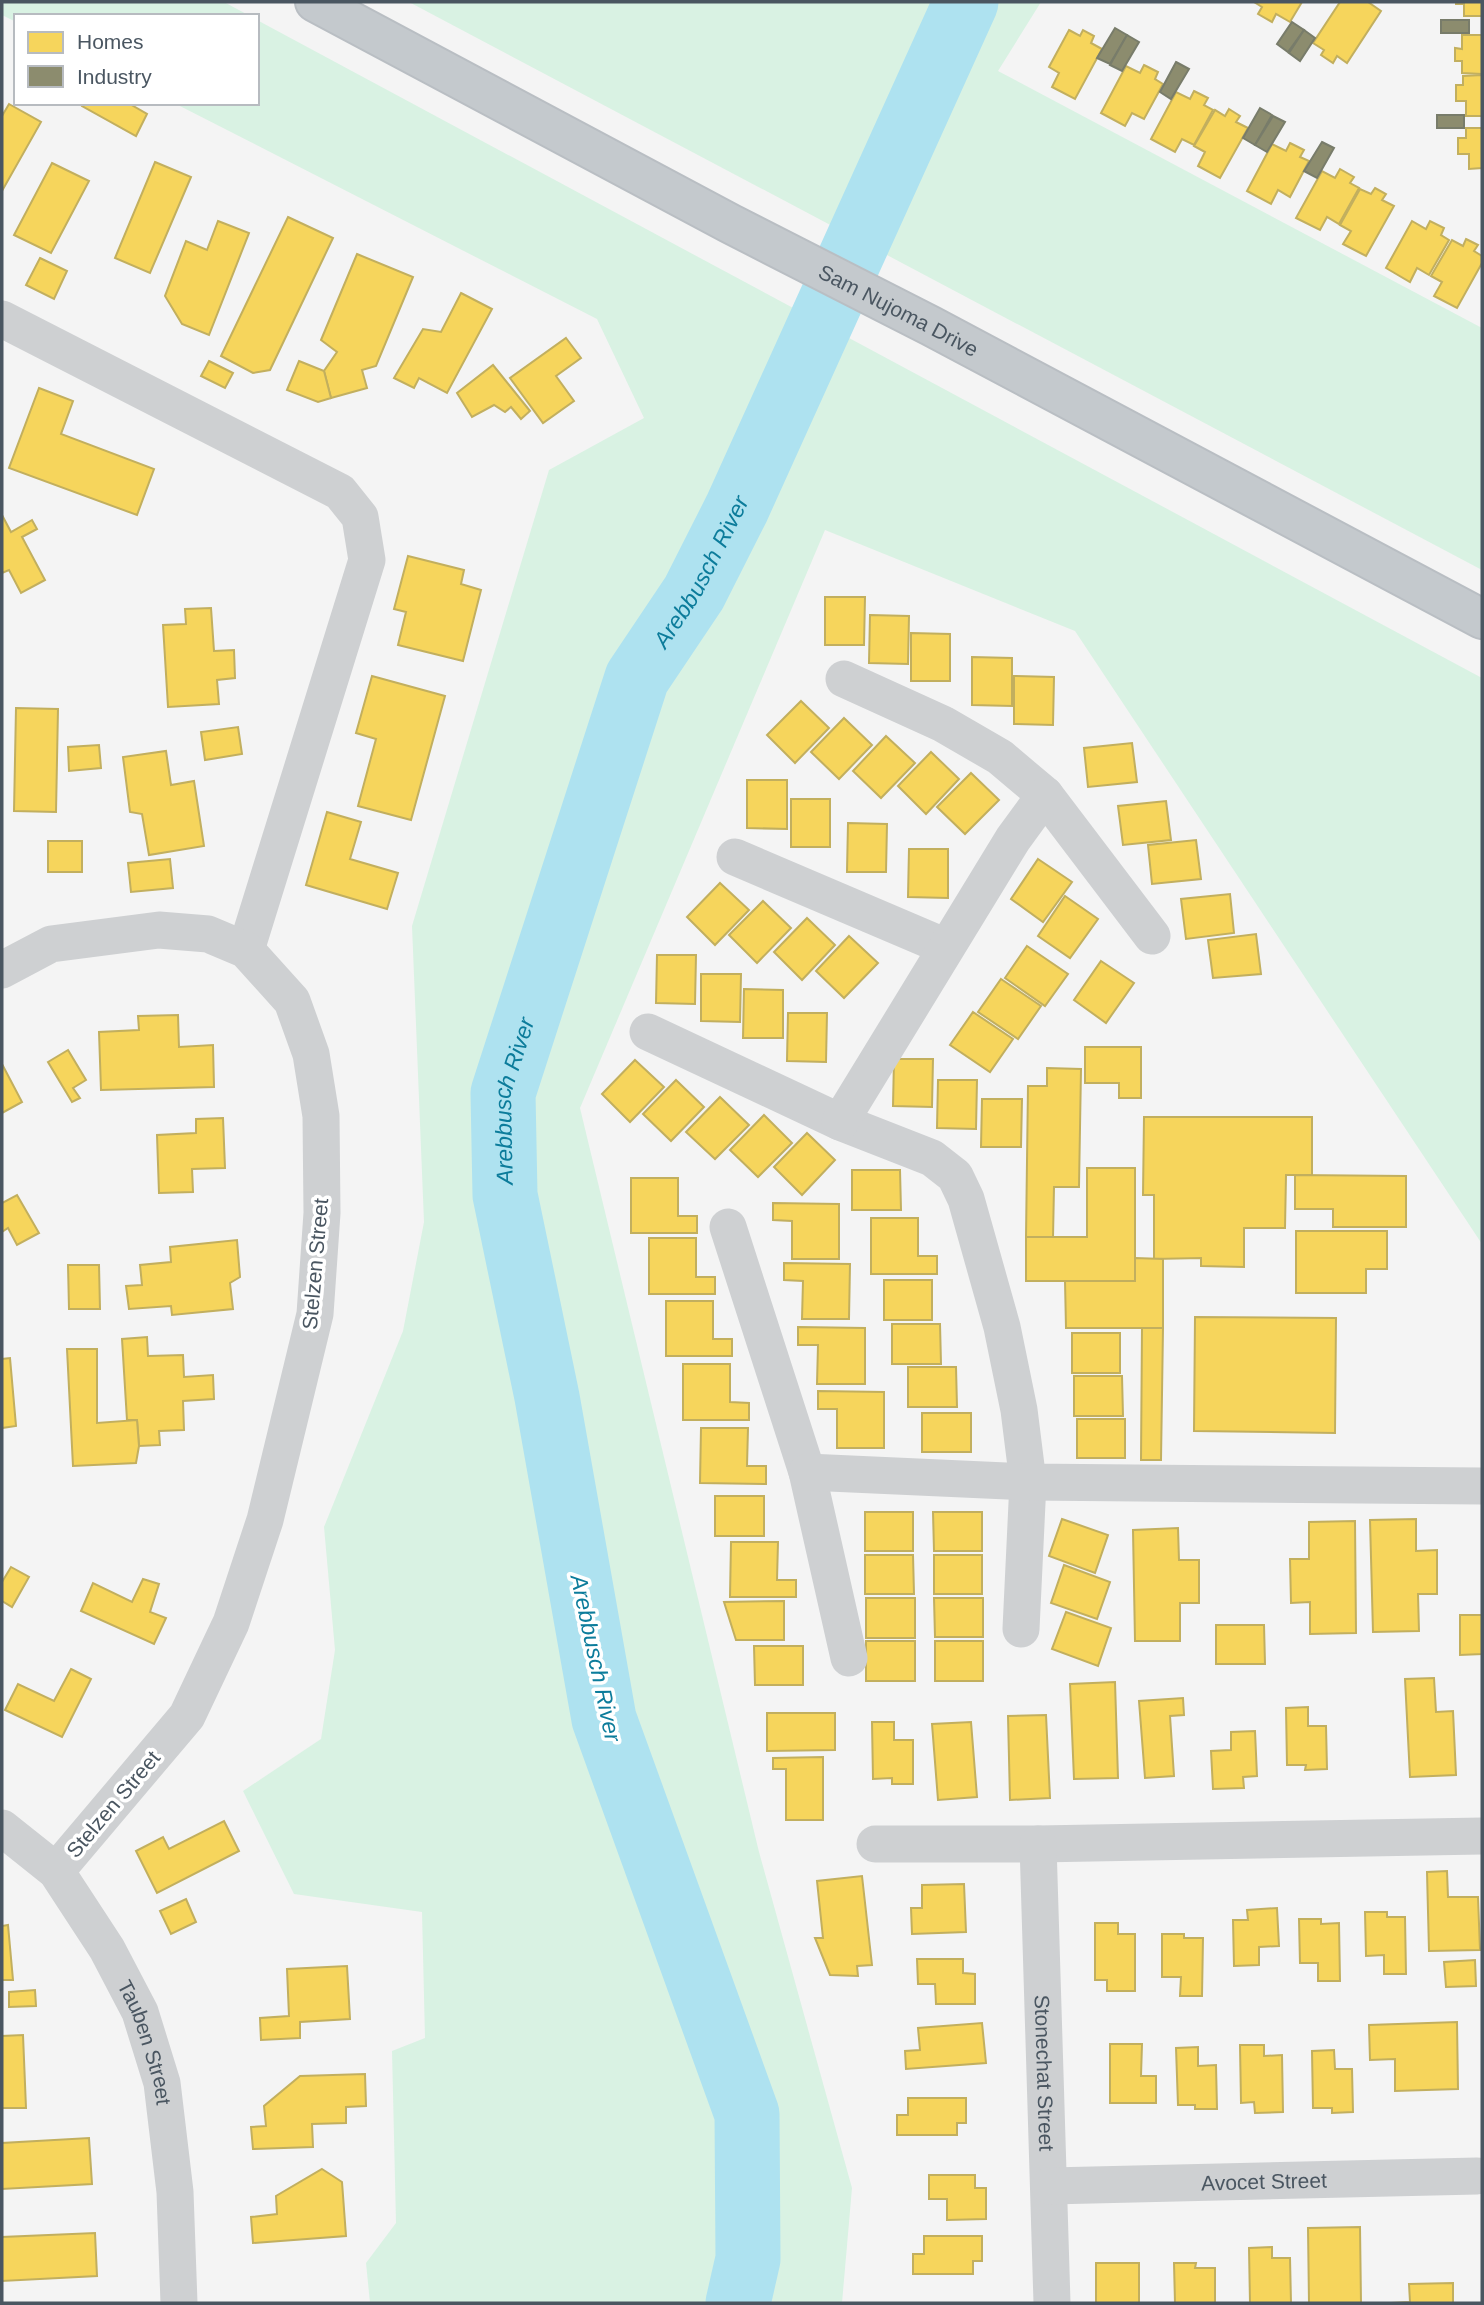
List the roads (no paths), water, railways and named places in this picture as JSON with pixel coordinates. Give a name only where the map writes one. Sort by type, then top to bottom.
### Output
[{"type":"highway","name":"Sam Nujoma Drive","points":[[315,2],[1482,619]]},
{"type":"street","points":[[2,319],[340,492],[360,516],[367,560],[246,950]]},
{"type":"street","points":[[844,679],[955,730],[1000,757],[1045,796],[1152,936]]},
{"type":"street","points":[[840,1122],[1013,839],[1045,796]]},
{"type":"street","points":[[735,857],[946,947]]},
{"type":"street","name":"Stelzen Street","points":[[2,970],[51,944],[159,930],[208,934],[246,950],[292,1001],[311,1054],[321,1116],[322,1213],[315,1314],[265,1520],[231,1623],[187,1716],[56,1871]]},
{"type":"street","points":[[648,1032],[840,1122],[932,1158],[955,1176],[966,1199],[1002,1327],[1019,1410],[1028,1482],[1021,1629]]},
{"type":"street","points":[[728,1227],[807,1472],[849,1658]]},
{"type":"street","points":[[807,1472],[1028,1482],[1482,1486]]},
{"type":"street","name":"Tauben Street","points":[[2,1828],[56,1871],[107,1949],[139,2012],[162,2083],[175,2192],[179,2303]]},
{"type":"street","points":[[875,1844],[1038,1844],[1482,1836]]},
{"type":"street","name":"Stonechat Street","points":[[1038,1844],[1052,2303]]},
{"type":"street","name":"Avocet Street","points":[[1050,2186],[1477,2176]]},
{"type":"waterway","name":"Arebbusch River","points":[[738,2303],[748,2259],[747,2114],[604,1719],[547,1397],[505,1195],[503,1093],[637,678],[694,593],[737,508],[966,2]]}]
